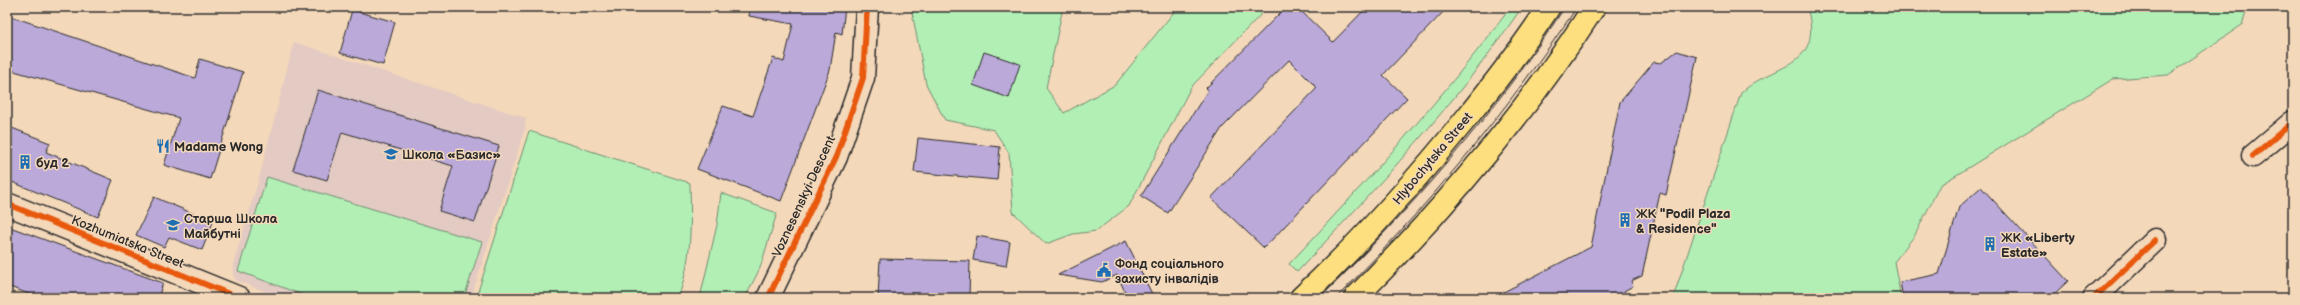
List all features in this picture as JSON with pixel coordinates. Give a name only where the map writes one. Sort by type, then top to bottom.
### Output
[{"type":"main road","name":"Hlybochytska Street","points":[[1302,298],[1383,216],[1434,158],[1530,36],[1549,7]]},
{"type":"main road","points":[[1355,298],[1393,260],[1482,160],[1543,80],[1594,7]]},
{"type":"street","name":"Voznesenskyi Descent","points":[[768,298],[836,157],[863,78],[867,7]]},
{"type":"street","points":[[2253,156],[2293,122]]},
{"type":"street","name":"Kozhumiatska Street","points":[[7,204],[239,298]]},
{"type":"street","points":[[2094,298],[2155,240]]},
{"type":"shaded area","name":"Школа «Базис»","points":[[294,42],[526,118],[525,129],[471,298],[305,298],[297,295],[293,298],[283,298],[237,281],[233,275],[233,265],[259,179]]},
{"type":"green space","points":[[911,7],[1063,7],[1046,88],[1064,113],[1115,85],[1178,7],[1268,7],[1191,87],[1129,206],[1096,231],[1073,234],[1046,244],[1013,212],[1009,153],[994,130],[945,120],[926,84]]},
{"type":"green space","points":[[1511,7],[1522,7],[1471,77],[1386,177],[1297,272],[1289,264],[1404,138],[1459,74]]},
{"type":"green space","points":[[1807,7],[2248,7],[2242,25],[2168,75],[2113,79],[1940,185],[1915,235],[1894,262],[1901,298],[1673,298],[1741,93],[1753,83],[1792,62],[1802,54],[1809,43],[1811,28]]},
{"type":"green space","points":[[529,131],[690,183],[690,241],[686,270],[678,298],[476,298]]},
{"type":"green space","points":[[267,177],[482,242],[464,298],[311,298],[238,271]]},
{"type":"green space","points":[[721,193],[777,213],[760,268],[745,298],[700,298],[717,225]]},
{"type":"building","points":[[750,7],[845,7],[842,34],[836,32],[830,70],[781,201],[697,169],[723,106],[753,116],[773,58],[784,62],[793,24],[749,16]]},
{"type":"building","points":[[1286,7],[1297,7],[1333,42],[1367,7],[1448,7],[1383,75],[1407,98],[1264,248],[1211,198],[1317,88],[1289,60],[1222,128],[1168,213],[1141,196],[1208,90],[1206,88]]},
{"type":"building","points":[[352,10],[395,22],[383,65],[340,53]]},
{"type":"building","points":[[7,15],[195,78],[200,59],[243,72],[210,179],[164,165],[179,118],[7,69]]},
{"type":"building","points":[[1677,51],[1697,57],[1666,195],[1660,193],[1642,276],[1631,281],[1633,286],[1624,291],[1627,298],[1492,298],[1591,247],[1620,102],[1654,62],[1661,63]]},
{"type":"building","points":[[984,52],[1020,64],[1009,98],[973,85]]},
{"type":"building","points":[[318,90],[499,146],[475,222],[439,211],[453,166],[342,132],[327,180],[293,170]]},
{"type":"building","points":[[7,126],[50,143],[46,152],[113,180],[98,217],[7,180]]},
{"type":"building","points":[[918,138],[1000,147],[997,180],[914,172]]},
{"type":"building","name":"ЖК «Liberty Estate»","points":[[1981,187],[2068,281],[2050,298],[1903,298],[1900,282],[1939,274],[1959,207]]},
{"type":"building","points":[[154,197],[213,222],[202,250],[169,237],[164,247],[136,235]]},
{"type":"building","points":[[7,226],[163,283],[158,298],[40,298],[7,286]]},
{"type":"building","points":[[977,236],[1010,242],[1006,266],[973,260]]},
{"type":"building","name":"Фонд соціального захисту інвалідів","points":[[1126,241],[1154,298],[1128,298],[1117,275],[1102,282],[1058,275]]},
{"type":"building","points":[[880,259],[970,261],[969,298],[878,298]]},
{"type":"tram line","points":[[1320,298],[1387,230],[1450,159],[1510,85],[1565,7]]},
{"type":"tram line","points":[[1336,298],[1402,230],[1464,158],[1522,84],[1577,7]]},
{"type":"cycle path","points":[[768,298],[836,157],[863,78],[867,7]]},
{"type":"cycle path","points":[[2253,156],[2293,122]]},
{"type":"cycle path","points":[[7,204],[239,298]]},
{"type":"cycle path","points":[[2094,298],[2155,240]]},
{"type":"place","name":"Madame Wong","points":[[163,146]]},
{"type":"place","name":"Школа «Базис»","points":[[391,154]]},
{"type":"place","name":"буд 2","points":[[25,162]]},
{"type":"place","name":"ЖК \"Podil Plaza & Residence\"","points":[[1625,220]]},
{"type":"place","name":"Старша Школа Майбутні","points":[[173,225]]},
{"type":"place","name":"ЖК «Liberty Estate»","points":[[1990,244]]},
{"type":"place","name":"Фонд соціального захисту інвалідів","points":[[1104,270]]}]
